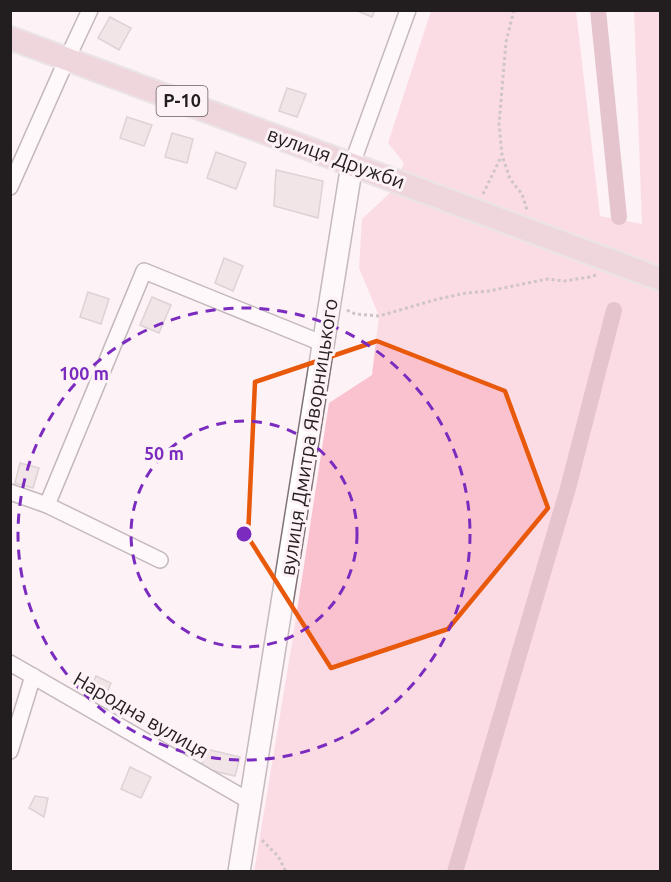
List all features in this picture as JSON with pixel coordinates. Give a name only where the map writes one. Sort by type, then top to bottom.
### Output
[{"type":"main road","name":"вулиця Дружби","points":[[10,38],[660,279]]},
{"type":"main road","name":"вулиця Дмитра Яворницького","points":[[239,872],[352,164]]},
{"type":"street","points":[[10,188],[90,10]]},
{"type":"street","name":"вулиця Дмитра Яворницького","points":[[352,164],[408,10]]},
{"type":"street","points":[[47,505],[144,271],[324,344]]},
{"type":"street","points":[[10,492],[47,505],[160,560]]},
{"type":"street","name":"Народна вулиця","points":[[10,663],[251,802]]},
{"type":"street","points":[[10,751],[33,676]]},
{"type":"path","points":[[514,10],[506,42],[499,124],[502,155],[510,179],[522,195],[534,232]]},
{"type":"path","points":[[476,210],[502,155]]},
{"type":"path","points":[[330,302],[355,314],[379,316],[466,293],[489,291],[547,279],[564,281],[590,277],[622,264]]},
{"type":"path","points":[[260,838],[278,856],[286,872]]},
{"type":"highlighted area","points":[[377,341],[505,391],[548,508],[448,629],[331,668],[248,537],[255,382]]},
{"type":"shaded area","points":[[431,11],[576,11],[600,216],[642,224],[634,11],[660,11],[660,871],[254,872],[329,403],[372,375],[379,316],[359,268],[362,219],[392,191],[404,163],[388,143]]},
{"type":"building","points":[[355,10],[375,10],[372,17]]},
{"type":"building","points":[[110,17],[131,28],[119,50],[98,38]]},
{"type":"building","points":[[287,88],[306,94],[297,117],[279,111]]},
{"type":"building","points":[[127,117],[152,125],[144,146],[120,138]]},
{"type":"building","points":[[172,133],[193,139],[187,163],[165,157]]},
{"type":"building","points":[[216,152],[246,163],[236,189],[207,178]]},
{"type":"building","points":[[276,170],[323,181],[318,218],[274,206]]},
{"type":"building","points":[[224,258],[243,266],[233,291],[215,283]]},
{"type":"building","points":[[88,292],[109,299],[101,324],[80,317]]},
{"type":"building","points":[[152,297],[171,305],[159,333],[140,325]]},
{"type":"building","points":[[20,463],[39,468],[33,488],[15,483]]},
{"type":"building","points":[[96,676],[111,683],[105,697],[90,691]]},
{"type":"building","points":[[206,749],[240,757],[235,776],[201,768]]},
{"type":"building","points":[[130,767],[151,777],[141,798],[121,789]]},
{"type":"building","points":[[35,796],[48,798],[44,817],[29,808]]},
{"type":"waterway","points":[[598,10],[619,217]]},
{"type":"waterway","points":[[455,872],[568,488],[614,310]]}]
